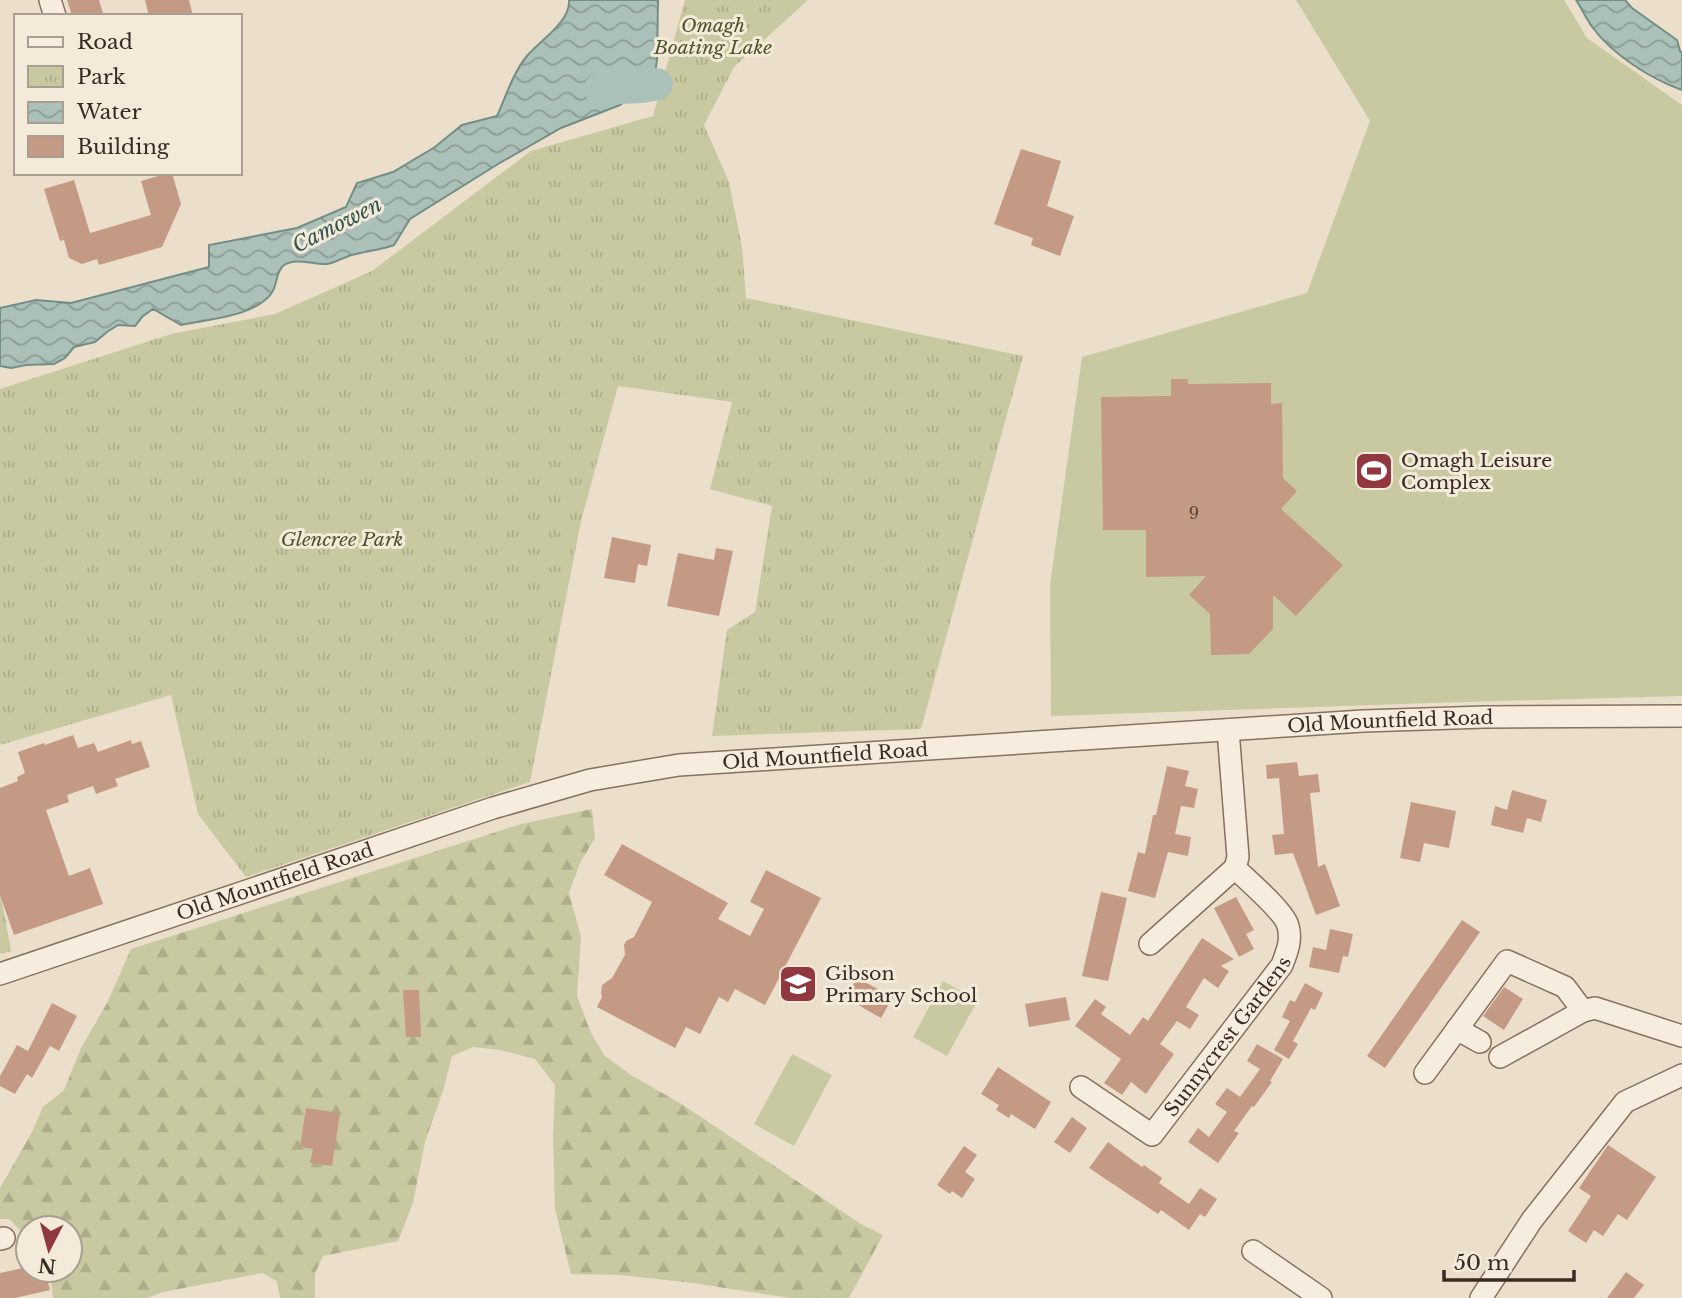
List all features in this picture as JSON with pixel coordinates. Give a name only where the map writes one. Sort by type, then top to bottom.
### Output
[{"type":"street","name":"Old Mountfield Road","points":[[0,974],[493,808],[590,780],[678,765],[1363,721],[1682,716]]},
{"type":"street","points":[[1150,944],[1235,868],[1238,857],[1228,730]]},
{"type":"street","name":"Sunnycrest Gardens","points":[[1081,1087],[1152,1135],[1282,965],[1288,949],[1288,923],[1235,868]]},
{"type":"street","points":[[1425,1073],[1507,961],[1565,987],[1583,1011]]},
{"type":"street","points":[[1500,1057],[1583,1011],[1595,1008],[1682,1036]]},
{"type":"street","points":[[1457,1029],[1480,1042]]},
{"type":"street","points":[[1481,1298],[1532,1220],[1625,1102],[1682,1075]]},
{"type":"street","points":[[1253,1251],[1321,1298]]},
{"type":"green space","name":"Glencree Park","points":[[685,0],[808,0],[734,67],[704,125],[729,182],[742,247],[746,298],[1023,356],[921,729],[712,736],[727,630],[755,612],[772,506],[710,489],[732,402],[618,386],[581,521],[530,782],[246,877],[198,814],[171,695],[0,745],[0,389],[171,334],[275,314],[372,271],[531,151],[653,116]]},
{"type":"green space","name":"Omagh Leisure Complex","points":[[1296,0],[1564,0],[1587,38],[1682,105],[1682,696],[1051,716],[1050,585],[1082,357],[1307,293],[1370,121]]},
{"type":"green space","points":[[592,809],[595,838],[580,863],[569,893],[581,937],[577,996],[591,1033],[604,1055],[631,1075],[683,1105],[861,1224],[883,1235],[849,1298],[790,1298],[620,1275],[571,1274],[555,1209],[555,1085],[535,1059],[500,1050],[473,1047],[452,1056],[425,1142],[413,1203],[398,1241],[323,1256],[315,1273],[315,1298],[280,1298],[277,1281],[262,1273],[163,1292],[147,1298],[53,1298],[52,1284],[84,1284],[84,1214],[14,1214],[14,1224],[9,1219],[0,1219],[0,1188],[43,1107],[64,1090],[81,1048],[107,1003],[131,949],[521,824]]},
{"type":"green space","points":[[0,890],[11,951],[0,954]]},
{"type":"green space","points":[[943,981],[978,1000],[947,1056],[913,1037]]},
{"type":"green space","points":[[792,1054],[832,1075],[794,1146],[754,1124]]},
{"type":"water","name":"Camowen","points":[[569,0],[658,0],[654,79],[620,105],[561,128],[410,219],[394,245],[327,264],[299,261],[284,265],[279,271],[271,294],[253,308],[229,316],[181,325],[153,309],[135,326],[118,325],[95,342],[74,347],[65,358],[54,364],[11,368],[0,366],[0,308],[36,300],[71,303],[209,267],[209,245],[297,228],[346,207],[357,183],[393,172],[435,147],[462,125],[497,116],[522,63],[560,23],[565,16]]},
{"type":"water","points":[[1576,0],[1625,0],[1677,40],[1682,53],[1682,90],[1645,73],[1611,48],[1593,28]]},
{"type":"building","points":[[67,0],[99,0],[103,14],[71,14]]},
{"type":"building","points":[[145,0],[189,0],[192,14],[148,14]]},
{"type":"building","points":[[1021,149],[1061,161],[1047,206],[1074,216],[1060,256],[1031,245],[1033,238],[994,224]]},
{"type":"building","points":[[161,175],[173,175],[181,204],[162,247],[99,265],[97,259],[82,264],[69,258],[64,240],[60,241],[44,189],[74,180],[90,233],[151,215],[141,181]]},
{"type":"building","points":[[1171,379],[1188,379],[1188,384],[1271,383],[1271,404],[1282,403],[1283,478],[1297,491],[1281,509],[1343,565],[1296,616],[1273,595],[1273,629],[1249,654],[1211,655],[1210,614],[1189,595],[1206,576],[1146,577],[1146,530],[1103,530],[1101,397],[1171,396]]},
{"type":"building","points":[[612,537],[651,545],[647,566],[638,564],[635,583],[604,578]]},
{"type":"building","points":[[716,548],[733,551],[719,616],[667,606],[678,553],[714,560]]},
{"type":"building","points":[[73,735],[78,748],[94,743],[98,752],[131,740],[132,744],[141,741],[150,767],[115,779],[118,786],[96,794],[93,786],[67,795],[69,802],[46,810],[69,876],[90,868],[103,904],[14,935],[0,895],[0,788],[18,781],[17,777],[25,773],[18,752]]},
{"type":"building","points":[[1297,762],[1299,776],[1318,774],[1320,792],[1310,793],[1318,867],[1325,864],[1340,906],[1316,915],[1293,853],[1275,855],[1272,835],[1284,834],[1279,778],[1267,779],[1266,765]]},
{"type":"building","points":[[1167,766],[1189,771],[1185,786],[1198,789],[1194,808],[1181,806],[1175,834],[1191,837],[1188,856],[1168,852],[1155,898],[1128,891],[1138,852],[1145,854]]},
{"type":"building","points":[[1512,790],[1547,800],[1541,822],[1527,818],[1523,833],[1491,825],[1495,806],[1507,810]]},
{"type":"building","points":[[1411,802],[1456,811],[1449,848],[1424,843],[1420,862],[1400,858]]},
{"type":"building","points":[[622,844],[728,903],[718,919],[750,936],[764,909],[750,902],[766,870],[821,898],[765,1005],[735,989],[728,1002],[719,997],[700,1034],[686,1027],[675,1048],[597,1007],[602,997],[602,985],[612,978],[625,955],[626,941],[634,937],[652,902],[604,875]]},
{"type":"building","points":[[1101,892],[1127,898],[1108,981],[1082,976]]},
{"type":"building","points":[[1236,897],[1254,930],[1246,934],[1254,949],[1239,957],[1214,908]]},
{"type":"building","points":[[1462,920],[1480,932],[1385,1068],[1367,1056]]},
{"type":"building","points":[[1330,929],[1353,934],[1348,957],[1343,956],[1339,973],[1309,967],[1313,947],[1326,950]]},
{"type":"building","points":[[1202,938],[1234,959],[1221,966],[1229,971],[1218,988],[1204,978],[1186,1007],[1199,1015],[1190,1029],[1177,1021],[1160,1044],[1174,1054],[1146,1094],[1131,1082],[1122,1095],[1104,1083],[1121,1059],[1075,1026],[1095,999],[1106,1007],[1101,1014],[1130,1035],[1143,1017],[1148,1021]]},
{"type":"building","points":[[857,978],[893,997],[881,1018],[846,998]]},
{"type":"building","points":[[1305,983],[1323,993],[1315,1010],[1311,1008],[1293,1041],[1298,1044],[1289,1059],[1274,1050],[1290,1021],[1282,1017],[1290,1000],[1295,1002]]},
{"type":"building","points":[[1504,987],[1523,999],[1504,1030],[1483,1016]]},
{"type":"building","points":[[403,990],[419,990],[421,1037],[406,1037]]},
{"type":"building","points":[[1066,997],[1070,1020],[1029,1027],[1025,1004]]},
{"type":"building","points":[[52,1003],[77,1016],[59,1051],[50,1046],[32,1078],[27,1074],[15,1094],[0,1086],[0,1076],[17,1045],[28,1051]]},
{"type":"building","points":[[1257,1044],[1283,1059],[1270,1081],[1272,1082],[1234,1131],[1239,1133],[1218,1163],[1188,1142],[1198,1128],[1209,1137],[1227,1112],[1215,1104],[1227,1088],[1240,1097],[1260,1069],[1247,1061]]},
{"type":"building","points":[[998,1067],[1051,1102],[1035,1129],[1011,1114],[1009,1118],[996,1110],[999,1105],[981,1094]]},
{"type":"building","points":[[306,1108],[340,1113],[332,1166],[310,1163],[313,1149],[300,1147]]},
{"type":"building","points":[[1072,1117],[1087,1128],[1070,1153],[1054,1142]]},
{"type":"building","points":[[1108,1142],[1162,1178],[1159,1183],[1189,1204],[1200,1188],[1217,1199],[1205,1217],[1200,1214],[1189,1230],[1161,1210],[1158,1214],[1089,1168]]},
{"type":"building","points":[[1608,1145],[1656,1177],[1627,1220],[1618,1214],[1603,1236],[1594,1230],[1586,1243],[1568,1231],[1591,1196],[1579,1188]]},
{"type":"building","points":[[964,1146],[977,1155],[965,1172],[975,1179],[962,1198],[937,1185]]},
{"type":"building","points":[[14,1270],[14,1284],[48,1284],[50,1290],[15,1298],[0,1298],[0,1273]]},
{"type":"building","points":[[1626,1272],[1644,1285],[1634,1298],[1607,1298]]},
{"type":"waterway","points":[[600,89],[657,84]]},
{"type":"place","name":"Omagh Leisure Complex","points":[[1374,471]]},
{"type":"place","name":"Gibson Primary School","points":[[798,984]]},
{"type":"park label","name":"Omagh Boating Lake","points":[[713,36]]}]
